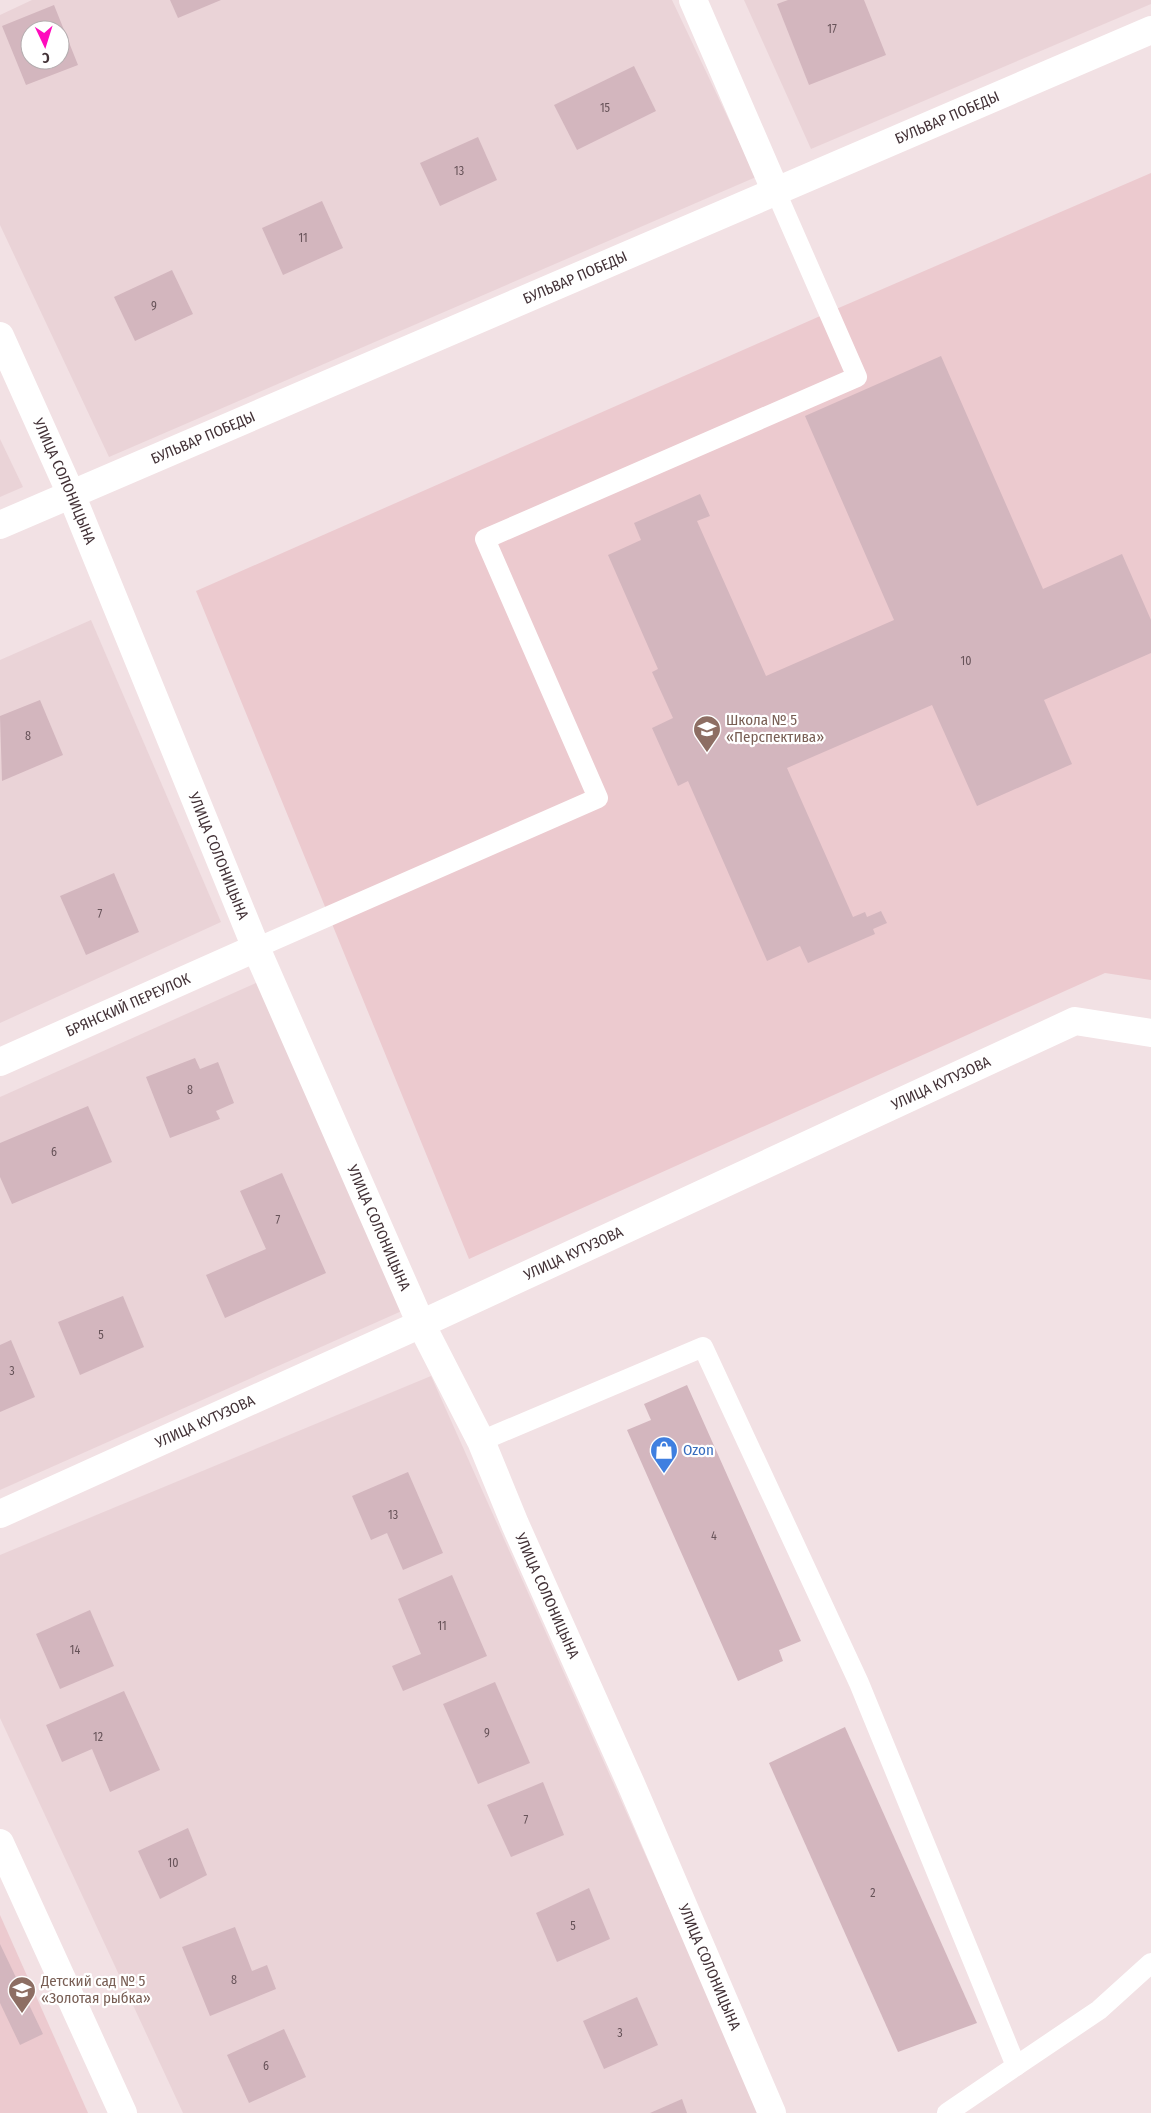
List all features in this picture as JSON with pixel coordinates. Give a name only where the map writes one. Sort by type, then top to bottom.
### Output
[{"type":"street","points":[[693,0],[776,192]]},
{"type":"street","name":"БУЛЬВАР ПОБЕДЫ","points":[[0,525],[1151,30]]},
{"type":"street","name":"УЛИЦА СОЛОНИЦЫНА","points":[[0,336],[71,494],[256,948],[421,1324],[480,1441],[635,1793],[772,2113]]},
{"type":"street","name":"БРЯНСКИЙ ПЕРЕУЛОК","points":[[0,1062],[256,948]]},
{"type":"street","name":"УЛИЦА КУТУЗОВА","points":[[0,1514],[421,1324],[1075,1021],[1151,1033]]},
{"type":"street","points":[[0,1843],[123,2113]]},
{"type":"lane","points":[[256,948],[598,798],[485,539],[856,377],[776,192]]},
{"type":"lane","points":[[480,1441],[703,1348],[859,1683],[1016,2066]]},
{"type":"lane","points":[[947,2113],[1098,2010],[1151,1963]]},
{"type":"shaded area","points":[[32,0],[672,0],[756,177],[109,457],[0,225],[0,15]]},
{"type":"shaded area","points":[[744,0],[1151,0],[1151,4],[811,149]]},
{"type":"shaded area","name":"Школа № 5 «Перспектива»","points":[[1151,173],[1151,980],[1105,973],[469,1259],[196,591],[827,313]]},
{"type":"shaded area","points":[[0,439],[23,487],[0,497]]},
{"type":"shaded area","points":[[91,620],[221,922],[0,1023],[0,660]]},
{"type":"shaded area","points":[[258,982],[404,1310],[0,1490],[0,1097]]},
{"type":"shaded area","points":[[431,1376],[761,2113],[183,2113],[0,1718],[0,1555]]},
{"type":"shaded area","name":"Детский сад № 5 «Золотая рыбка»","points":[[0,1915],[88,2113],[0,2113]]},
{"type":"building","points":[[170,0],[221,0],[178,18]]},
{"type":"building","points":[[788,0],[864,0],[886,55],[809,85],[777,4]]},
{"type":"building","points":[[54,5],[60,20],[20,20],[20,70],[65,70],[26,85],[2,26]]},
{"type":"building","points":[[70,45],[78,65],[70,68]]},
{"type":"building","points":[[634,66],[656,111],[577,150],[554,105]]},
{"type":"building","points":[[478,137],[497,180],[440,206],[420,163]]},
{"type":"building","points":[[322,201],[343,248],[283,275],[262,228]]},
{"type":"building","points":[[172,270],[193,314],[135,341],[114,297]]},
{"type":"building","points":[[941,356],[1043,589],[1122,554],[1151,620],[1151,653],[1044,700],[1072,764],[977,806],[932,705],[787,768],[853,917],[865,912],[867,917],[881,911],[887,923],[873,929],[875,934],[808,963],[800,946],[767,961],[688,781],[678,786],[652,728],[673,718],[652,672],[658,669],[608,555],[641,540],[634,523],[700,494],[710,516],[697,521],[766,676],[894,620],[805,416]]},
{"type":"building","points":[[40,700],[63,755],[2,781],[0,716]]},
{"type":"building","points":[[114,873],[139,932],[86,955],[60,896]]},
{"type":"building","points":[[195,1058],[200,1069],[218,1062],[234,1103],[216,1111],[220,1119],[170,1138],[146,1077]]},
{"type":"building","points":[[88,1106],[112,1162],[12,1204],[0,1177],[0,1143]]},
{"type":"building","points":[[282,1173],[326,1273],[225,1318],[206,1275],[266,1249],[240,1191]]},
{"type":"building","points":[[123,1296],[144,1347],[80,1375],[58,1322]]},
{"type":"building","points":[[11,1340],[35,1397],[0,1412],[0,1345]]},
{"type":"building","points":[[687,1385],[801,1641],[779,1650],[783,1661],[738,1681],[627,1430],[651,1420],[644,1404]]},
{"type":"building","points":[[408,1472],[443,1553],[403,1570],[387,1533],[371,1540],[352,1496]]},
{"type":"building","points":[[452,1575],[487,1656],[403,1691],[392,1666],[421,1654],[398,1599]]},
{"type":"building","points":[[90,1610],[114,1666],[60,1689],[36,1634]]},
{"type":"building","points":[[495,1682],[530,1763],[478,1784],[443,1704]]},
{"type":"building","points":[[124,1691],[160,1770],[110,1792],[92,1749],[62,1762],[46,1725]]},
{"type":"building","points":[[845,1727],[977,2023],[898,2052],[769,1763]]},
{"type":"building","points":[[543,1782],[564,1835],[511,1857],[487,1805]]},
{"type":"building","points":[[188,1828],[207,1875],[160,1899],[138,1851]]},
{"type":"building","points":[[589,1888],[610,1939],[557,1962],[536,1913]]},
{"type":"building","points":[[235,1927],[252,1971],[267,1965],[276,1989],[210,2016],[182,1947]]},
{"type":"building","points":[[0,1944],[43,2034],[20,2045],[0,2003]]},
{"type":"building","points":[[637,1997],[658,2045],[604,2069],[583,2021]]},
{"type":"building","points":[[284,2029],[306,2077],[249,2103],[227,2055]]},
{"type":"building","points":[[682,2099],[687,2113],[650,2113]]},
{"type":"place","name":"Школа № 5 «Перспектива»","points":[[707,753]]},
{"type":"place","name":"Ozon","points":[[664,1474]]},
{"type":"place","name":"Детский сад № 5 «Золотая рыбка»","points":[[22,2014]]}]
